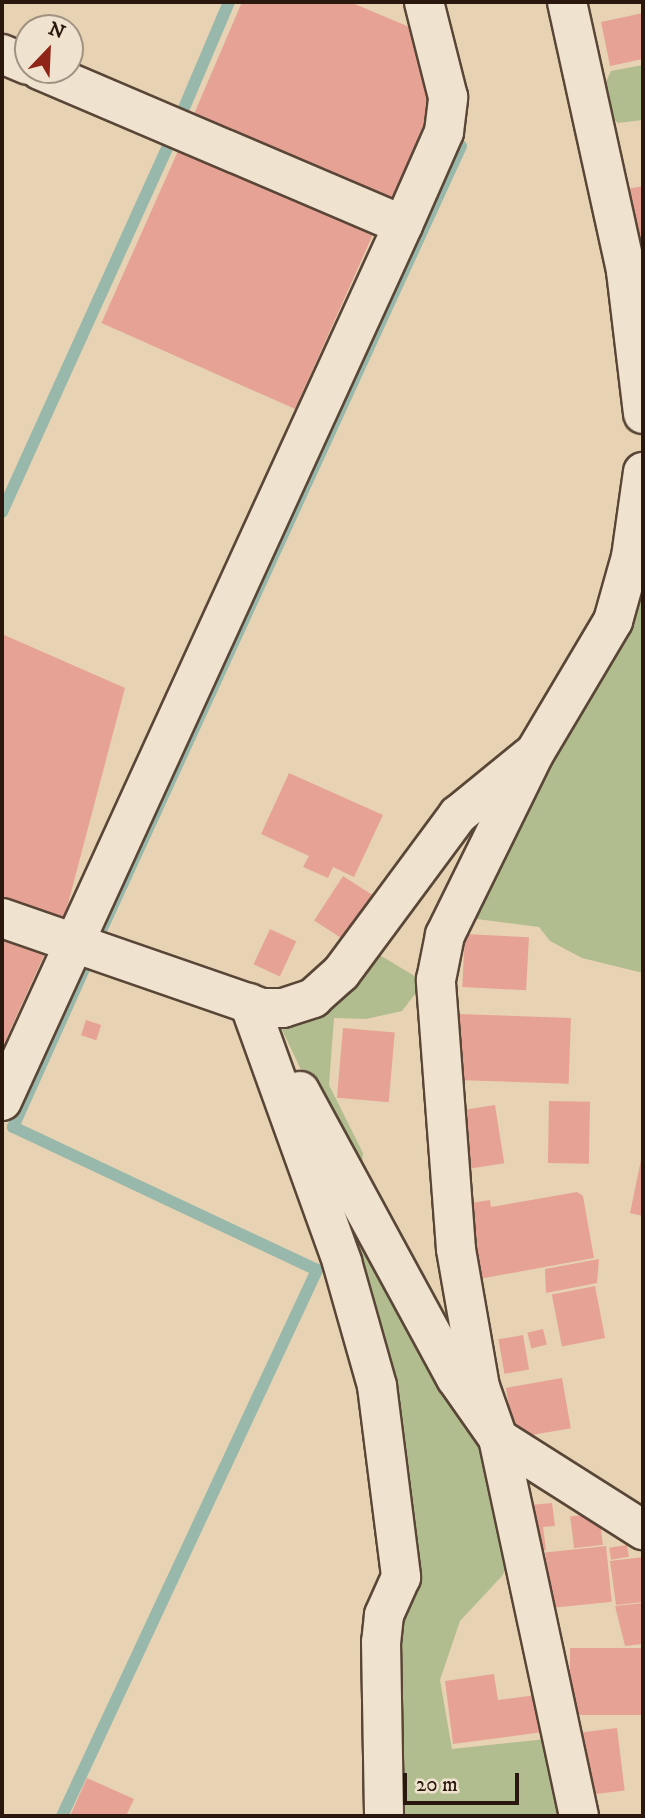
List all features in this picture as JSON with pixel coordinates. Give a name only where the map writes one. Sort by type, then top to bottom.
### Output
[{"type":"street","points":[[2,1101],[404,225],[444,132],[448,97],[424,2]]},
{"type":"street","points":[[567,2],[626,271],[643,414]]},
{"type":"street","points":[[73,84],[404,225]]},
{"type":"street","points":[[579,1816],[498,1438],[480,1387],[456,1249],[436,980],[445,934],[534,754],[613,621],[631,557],[643,472]]},
{"type":"street","points":[[2,918],[249,1003],[283,1008],[323,990],[341,973],[458,815],[492,782],[534,754]]},
{"type":"street","points":[[249,1003],[456,1378],[498,1438],[643,1530]]},
{"type":"street","points":[[249,1003],[342,1262],[377,1386],[401,1577],[384,1615],[381,1642],[384,1816]]},
{"type":"green space","points":[[643,65],[643,120],[618,123],[610,116],[604,86],[611,71]]},
{"type":"green space","points":[[643,583],[643,973],[582,958],[550,941],[539,927],[469,918]]},
{"type":"green space","points":[[368,948],[418,978],[415,994],[402,1011],[366,1019],[334,1018],[329,1085],[363,1153],[361,1175],[349,1170],[282,1030]]},
{"type":"green space","points":[[347,1221],[358,1226],[490,1451],[516,1551],[502,1576],[460,1621],[440,1680],[452,1749],[556,1738],[568,1816],[396,1816],[390,1658]]},
{"type":"building","points":[[242,2],[350,2],[414,29],[434,101],[392,198],[194,114]]},
{"type":"building","points":[[643,13],[643,59],[610,66],[601,22]]},
{"type":"building","points":[[182,142],[376,228],[295,409],[101,323]]},
{"type":"building","points":[[643,186],[643,252],[639,253],[627,189]]},
{"type":"building","points":[[2,634],[125,688],[64,919],[2,902]]},
{"type":"building","points":[[289,773],[383,815],[354,877],[333,867],[328,878],[303,867],[309,856],[261,834]]},
{"type":"building","points":[[343,876],[378,899],[349,943],[314,920]]},
{"type":"building","points":[[270,929],[296,941],[280,977],[254,964]]},
{"type":"building","points":[[465,934],[529,937],[526,990],[462,987]]},
{"type":"building","points":[[2,936],[46,951],[2,1048]]},
{"type":"building","points":[[459,1014],[571,1018],[569,1084],[457,1080]]},
{"type":"building","points":[[86,1020],[101,1025],[96,1040],[81,1035]]},
{"type":"building","points":[[343,1028],[395,1033],[389,1102],[337,1098]]},
{"type":"building","points":[[549,1101],[590,1102],[589,1164],[548,1163]]},
{"type":"building","points":[[495,1105],[504,1163],[465,1170],[455,1111]]},
{"type":"building","points":[[643,1155],[643,1216],[630,1213]]},
{"type":"building","points":[[577,1192],[583,1196],[594,1258],[479,1279],[465,1204],[490,1200],[491,1207]]},
{"type":"building","points":[[599,1259],[597,1283],[546,1293],[545,1269]]},
{"type":"building","points":[[595,1286],[605,1338],[562,1346],[552,1294]]},
{"type":"building","points":[[543,1329],[547,1345],[531,1348],[527,1333]]},
{"type":"building","points":[[523,1335],[529,1369],[504,1374],[498,1339]]},
{"type":"building","points":[[562,1378],[571,1428],[515,1438],[506,1388]]},
{"type":"building","points":[[552,1503],[555,1526],[543,1527],[546,1550],[534,1551],[529,1505]]},
{"type":"building","points":[[599,1513],[603,1545],[574,1548],[570,1517]]},
{"type":"building","points":[[627,1545],[629,1557],[611,1560],[609,1548]]},
{"type":"building","points":[[606,1546],[612,1602],[551,1608],[545,1552]]},
{"type":"building","points":[[643,1557],[643,1602],[616,1605],[610,1561]]},
{"type":"building","points":[[643,1603],[643,1644],[625,1646],[615,1606]]},
{"type":"building","points":[[570,1648],[643,1648],[643,1715],[570,1715]]},
{"type":"building","points":[[494,1674],[498,1700],[537,1695],[543,1732],[453,1744],[445,1681]]},
{"type":"building","points":[[617,1728],[625,1791],[586,1795],[578,1733]]},
{"type":"building","points":[[87,1778],[134,1799],[126,1816],[70,1816]]},
{"type":"waterway","points":[[184,108],[229,2]]},
{"type":"waterway","points":[[2,512],[171,139]]},
{"type":"waterway","points":[[99,935],[461,146]]},
{"type":"waterway","points":[[62,1816],[317,1270],[13,1127],[85,967]]}]
